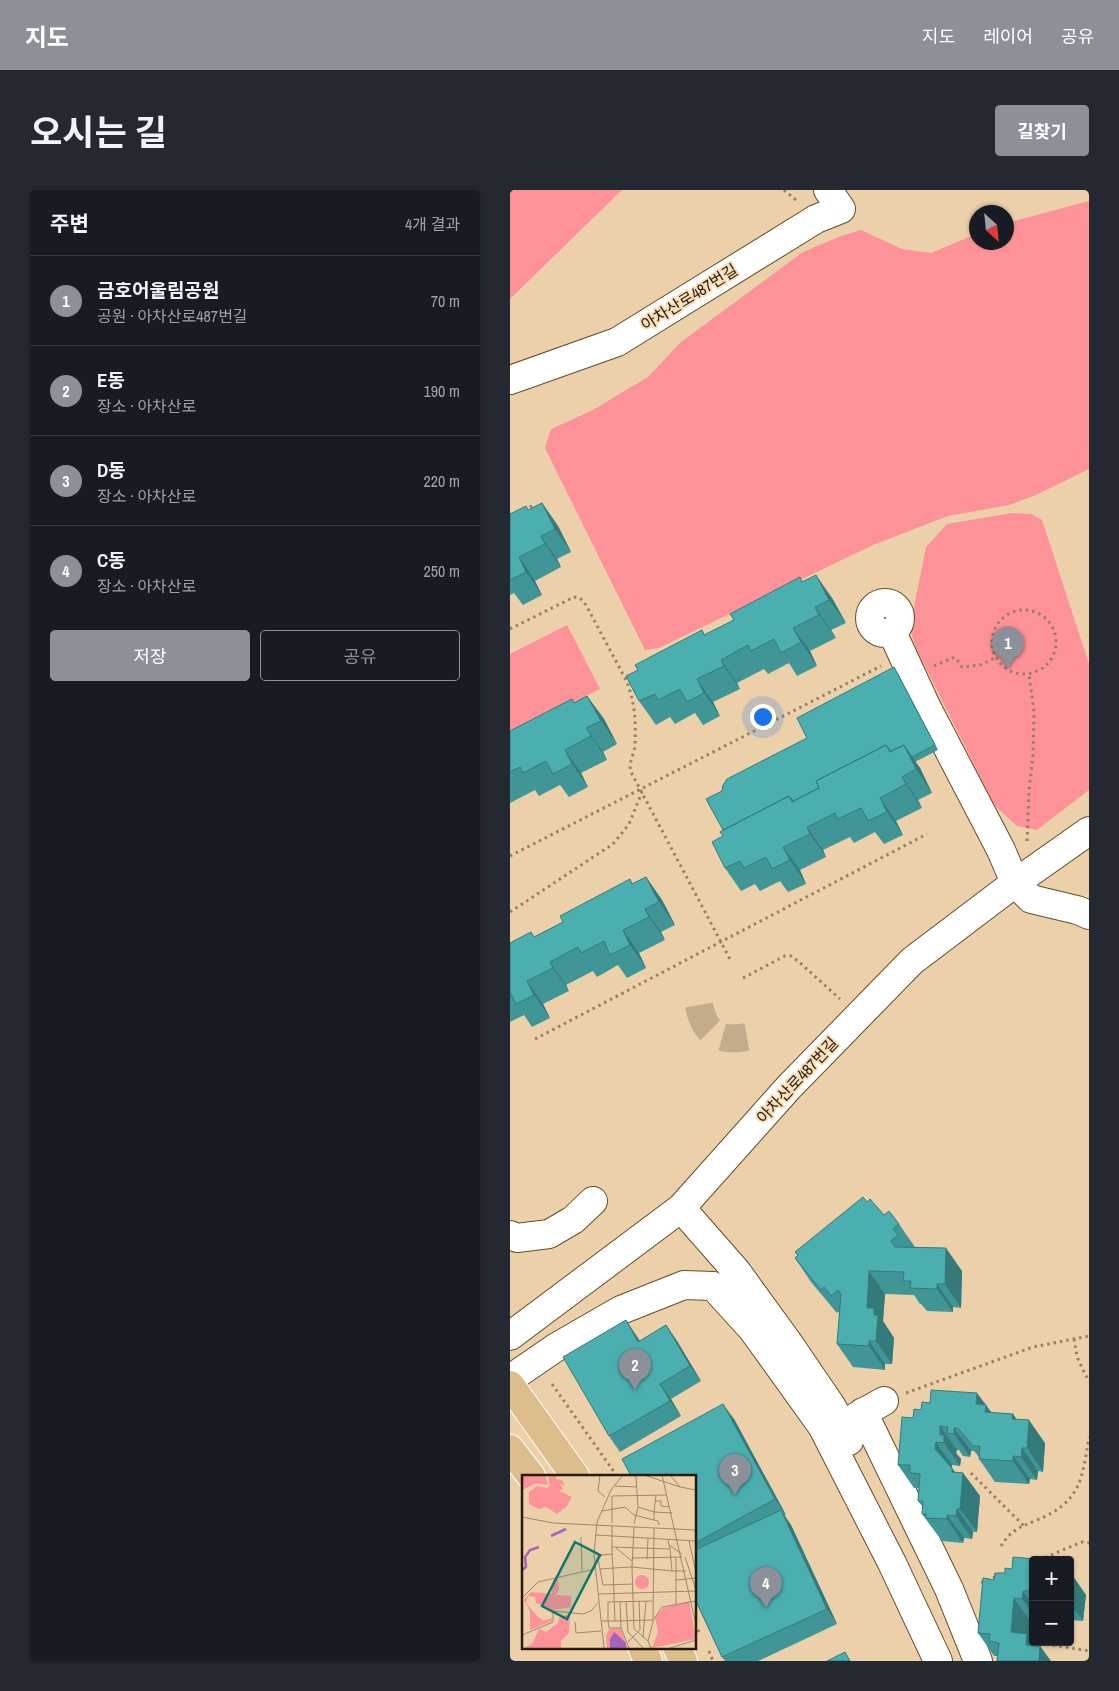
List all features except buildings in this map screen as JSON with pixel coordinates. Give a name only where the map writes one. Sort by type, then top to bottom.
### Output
[{"type":"main road","points":[[510,1385],[573,1475]]},
{"type":"main road","points":[[510,1449],[531,1475]]},
{"type":"main road","points":[[642,1648],[648,1661]]},
{"type":"main road","points":[[677,1648],[683,1661]]},
{"type":"street","name":"아차산로487번길","points":[[510,380],[617,342],[816,219],[841,209],[828,190]]},
{"type":"street","points":[[892,632],[927,708],[1016,883],[1031,899],[1077,910],[1089,916]]},
{"type":"street","name":"아차산로487번길","points":[[510,1336],[681,1208],[789,1087],[912,961],[1089,831]]},
{"type":"street","points":[[510,1235],[517,1238],[549,1234],[573,1220],[593,1201]]},
{"type":"street","points":[[681,1208],[724,1277],[788,1341],[832,1407],[854,1418],[949,1589],[978,1661]]},
{"type":"street","points":[[510,1379],[555,1348],[621,1310],[684,1285],[724,1277]]},
{"type":"street","points":[[854,1418],[892,1563],[938,1661]]},
{"type":"street","points":[[854,1418],[955,1661]]},
{"type":"path","points":[[517,513],[532,506]]},
{"type":"path","points":[[510,629],[574,597],[580,598],[583,602],[631,692],[635,712],[635,730],[634,748],[629,767],[731,960]]},
{"type":"path","points":[[1033,611],[1043,616],[1051,624],[1055,634],[1056,645],[1048,665],[1039,671],[1018,675],[1008,671],[995,658],[991,647],[991,636],[1001,618],[1011,612],[1033,611]]},
{"type":"path","points":[[932,667],[953,658],[956,658],[962,667],[980,665],[995,658]]},
{"type":"path","points":[[510,856],[641,791],[882,666],[886,674]]},
{"type":"path","points":[[1026,847],[1033,755],[1034,712],[1029,674]]},
{"type":"path","points":[[510,912],[613,844],[629,824],[641,791]]},
{"type":"path","points":[[535,1039],[926,834]]},
{"type":"path","points":[[743,978],[785,956],[790,956],[841,1000]]},
{"type":"path","points":[[854,1418],[1033,1347],[1089,1336]]},
{"type":"path","points":[[1074,1339],[1077,1357],[1089,1382]]},
{"type":"path","points":[[552,1384],[616,1475]]},
{"type":"path","points":[[1001,1546],[1008,1535],[1058,1509],[1077,1488],[1082,1477],[1089,1437]]},
{"type":"path","points":[[971,1473],[1024,1526]]},
{"type":"path","points":[[1048,1556],[1082,1542],[1089,1543]]},
{"type":"path","points":[[981,1582],[998,1576]]},
{"type":"path","points":[[1059,1646],[1089,1651]]},
{"type":"shaded area","points":[[510,190],[622,190],[510,299]]},
{"type":"shaded area","points":[[1089,201],[1089,469],[1036,495],[1009,505],[948,516],[873,545],[659,648],[645,650],[545,448],[551,429],[591,411],[648,377],[681,342],[803,252],[861,230],[902,249],[931,253],[969,237],[969,250],[1014,250],[1014,221]]},
{"type":"shaded area","points":[[1012,513],[1031,514],[1042,520],[1089,664],[1089,790],[1037,830],[1017,826],[994,805],[915,646],[911,632],[911,621],[926,547],[947,524]]},
{"type":"shaded area","points":[[567,625],[600,689],[510,734],[510,654]]},
{"type":"tunnel","points":[[699,1005],[705,1023],[715,1034],[729,1038],[747,1037]]},
{"type":"place","name":"금호어울림공원","points":[[1008,668]]},
{"type":"place","name":"E동","points":[[635,1390]]},
{"type":"place","name":"D동","points":[[735,1495]]},
{"type":"place","name":"C동","points":[[766,1608]]}]
